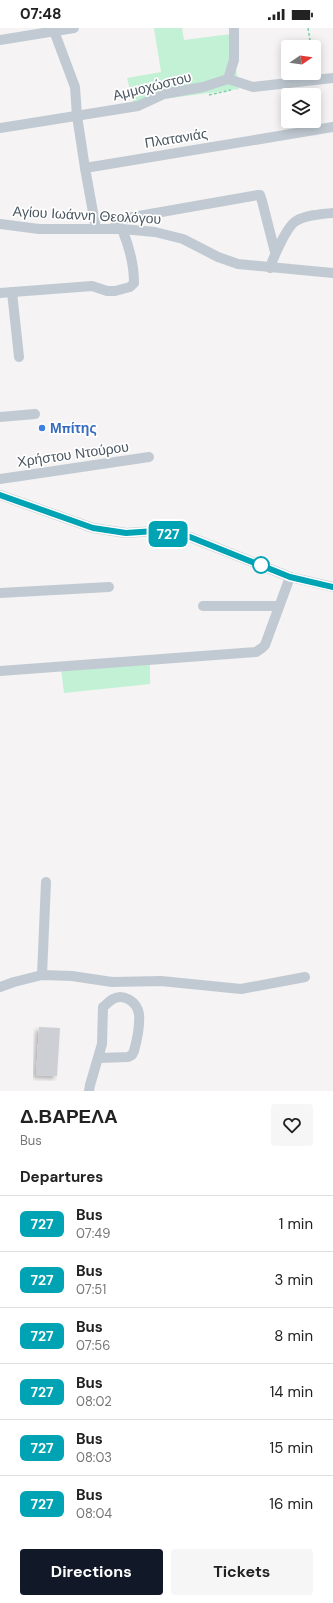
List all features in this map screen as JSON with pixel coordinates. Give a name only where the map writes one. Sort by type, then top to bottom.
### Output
[{"type":"street","points":[[0,40],[74,28]]},
{"type":"street","points":[[234,28],[234,60],[228,79],[238,81],[253,88],[333,78]]},
{"type":"street","points":[[54,31],[75,87],[77,116],[96,229]]},
{"type":"street","name":"Αμμοχώστου","points":[[0,128],[138,106],[164,94],[203,87],[228,79]]},
{"type":"street","name":"Πλατανιάς","points":[[85,168],[333,127]]},
{"type":"street","points":[[0,293],[92,286],[107,291],[115,291],[130,287],[134,283],[134,276],[130,253],[116,220],[258,195],[260,195],[262,201],[275,252]]},
{"type":"street","points":[[270,268],[275,252],[294,222],[304,218],[333,213]]},
{"type":"street","name":"Αγίου Ιωάννη Θεολόγου","points":[[0,224],[39,228],[119,229],[155,232],[173,235],[228,261],[270,268],[333,273]]},
{"type":"street","points":[[12,292],[19,357]]},
{"type":"street","points":[[0,417],[35,414]]},
{"type":"street","name":"Χρήστου Ντούρου","points":[[0,479],[149,457]]},
{"type":"street","points":[[0,495],[93,528],[126,533],[155,531],[190,537],[290,577],[333,587]]},
{"type":"street","points":[[0,671],[256,652],[265,645],[290,577]]},
{"type":"street","points":[[0,593],[109,587]]},
{"type":"street","points":[[203,606],[279,606]]},
{"type":"street","points":[[42,975],[46,882]]},
{"type":"street","points":[[0,987],[42,975],[72,976],[112,982],[161,981],[242,989],[305,977]]},
{"type":"street","points":[[89,1091],[102,1044],[103,1007],[112,999],[118,997],[126,998],[132,1001],[136,1005],[139,1013],[134,1051],[132,1055],[128,1057],[99,1058]]},
{"type":"path","points":[[308,28],[310,40]]},
{"type":"green space","points":[[154,28],[182,28],[184,40],[231,34],[239,89],[133,103],[127,78],[161,72]]},
{"type":"green space","points":[[150,661],[150,684],[64,693],[61,669]]},
{"type":"building","points":[[39,1027],[60,1028],[57,1076],[36,1075]]},
{"type":"bus line","name":"727","points":[[0,495],[93,528],[126,533],[155,531],[190,537],[290,577],[333,587]]},
{"type":"place","name":"Μπίτης","points":[[42,428]]}]
